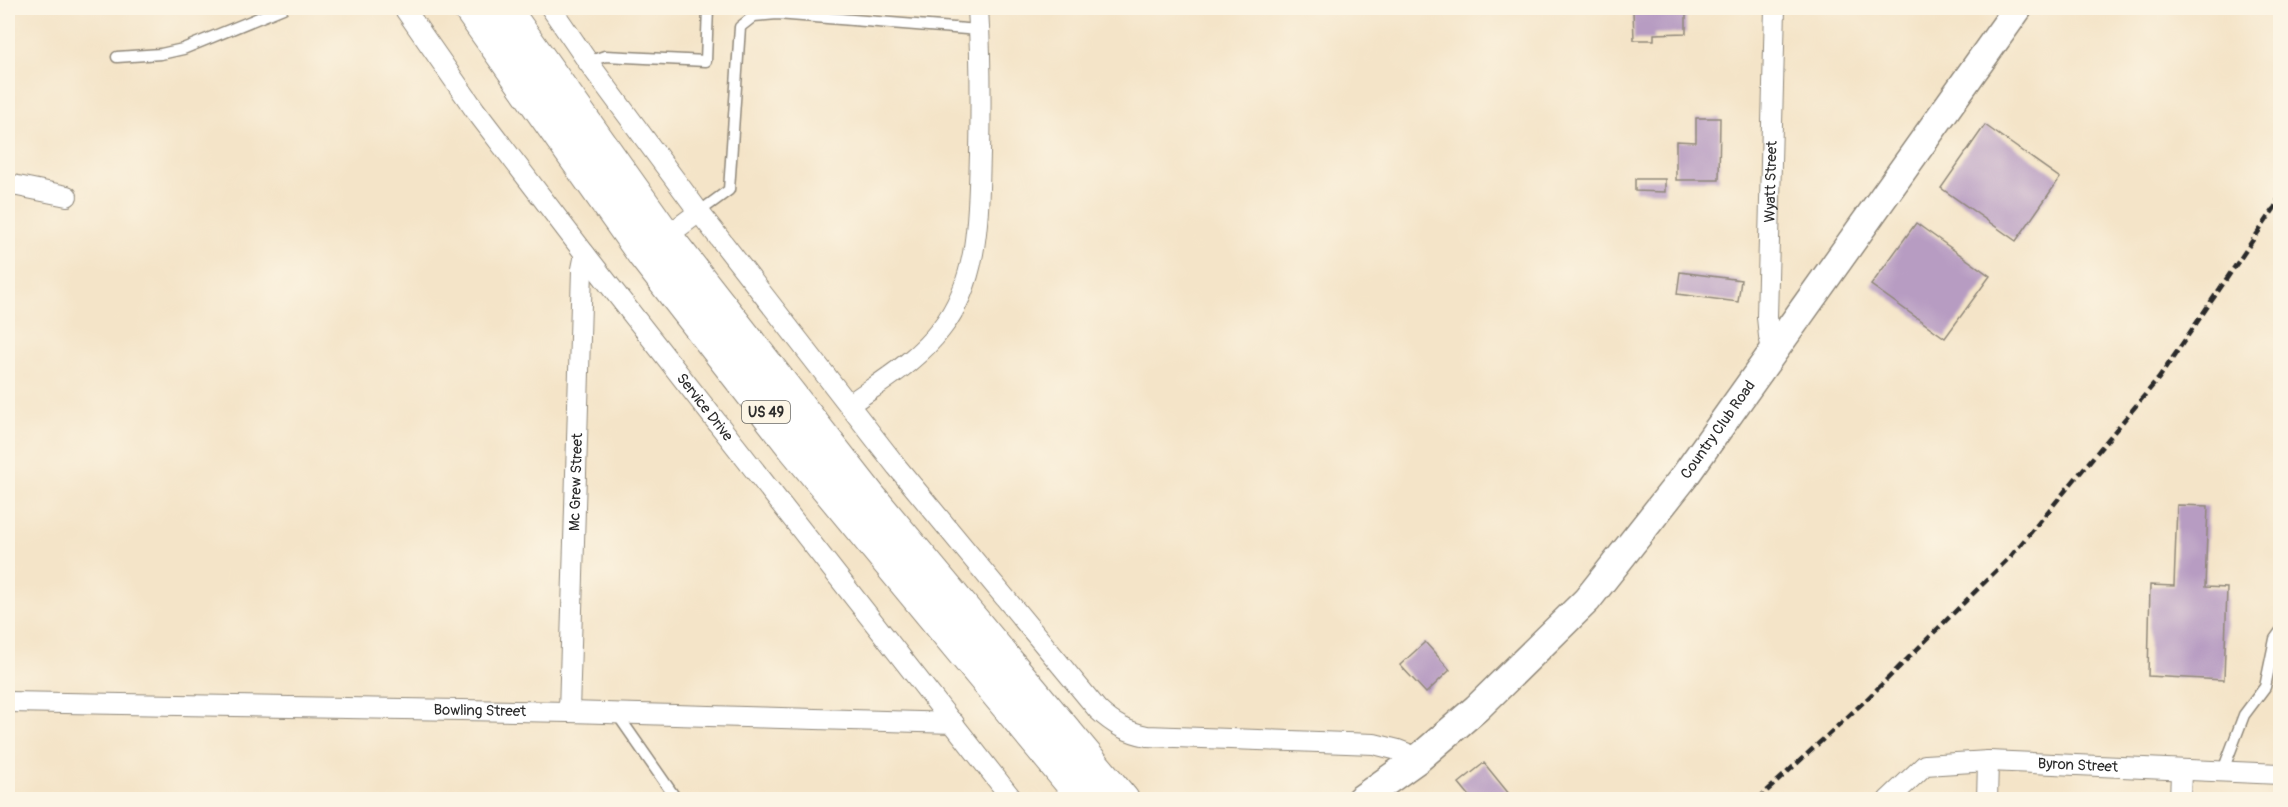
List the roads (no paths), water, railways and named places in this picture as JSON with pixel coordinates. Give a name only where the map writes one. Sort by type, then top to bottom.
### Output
[{"type":"main road","name":"US 49","points":[[469,8],[654,245],[871,498],[1123,800]]},
{"type":"main road","name":"US 49","points":[[504,8],[654,245],[794,448],[1085,800]]},
{"type":"street","name":"Service Drive","points":[[404,8],[475,110],[585,254],[1013,800]]},
{"type":"street","points":[[551,8],[699,212],[897,467],[1109,720],[1121,728],[1147,736],[1374,744],[1419,758]]},
{"type":"street","points":[[850,404],[921,352],[942,328],[959,302],[969,275],[975,247],[978,208],[981,106],[978,8]]},
{"type":"street","name":"Wyatt Street","points":[[1773,353],[1767,316],[1775,8]]},
{"type":"street","name":"Country Club Road","points":[[1359,800],[1419,758],[1477,708],[1587,600],[1684,477],[2018,8]]},
{"type":"street","points":[[8,184],[67,196]]},
{"type":"street","points":[[654,245],[699,212]]},
{"type":"street","name":"Mc Grew Street","points":[[569,712],[582,281],[585,254]]},
{"type":"street","name":"Bowling Street","points":[[8,702],[569,712],[954,723]]},
{"type":"street","points":[[1987,800],[1988,761]]},
{"type":"street","name":"Byron Street","points":[[1888,800],[1925,765],[1988,761],[2280,774]]},
{"type":"street","points":[[2180,800],[2181,771]]},
{"type":"lane","points":[[117,57],[161,54],[183,49],[283,8]]},
{"type":"lane","points":[[588,62],[605,57],[706,61],[708,8]]},
{"type":"lane","points":[[699,212],[729,190],[740,27],[754,16],[777,14],[979,30]]},
{"type":"lane","points":[[2222,773],[2244,716],[2265,687],[2276,639],[2280,632]]},
{"type":"lane","points":[[617,714],[677,800]]},
{"type":"railway","points":[[1757,800],[1867,699],[2011,556],[2159,378],[2274,209],[2280,195]]}]
